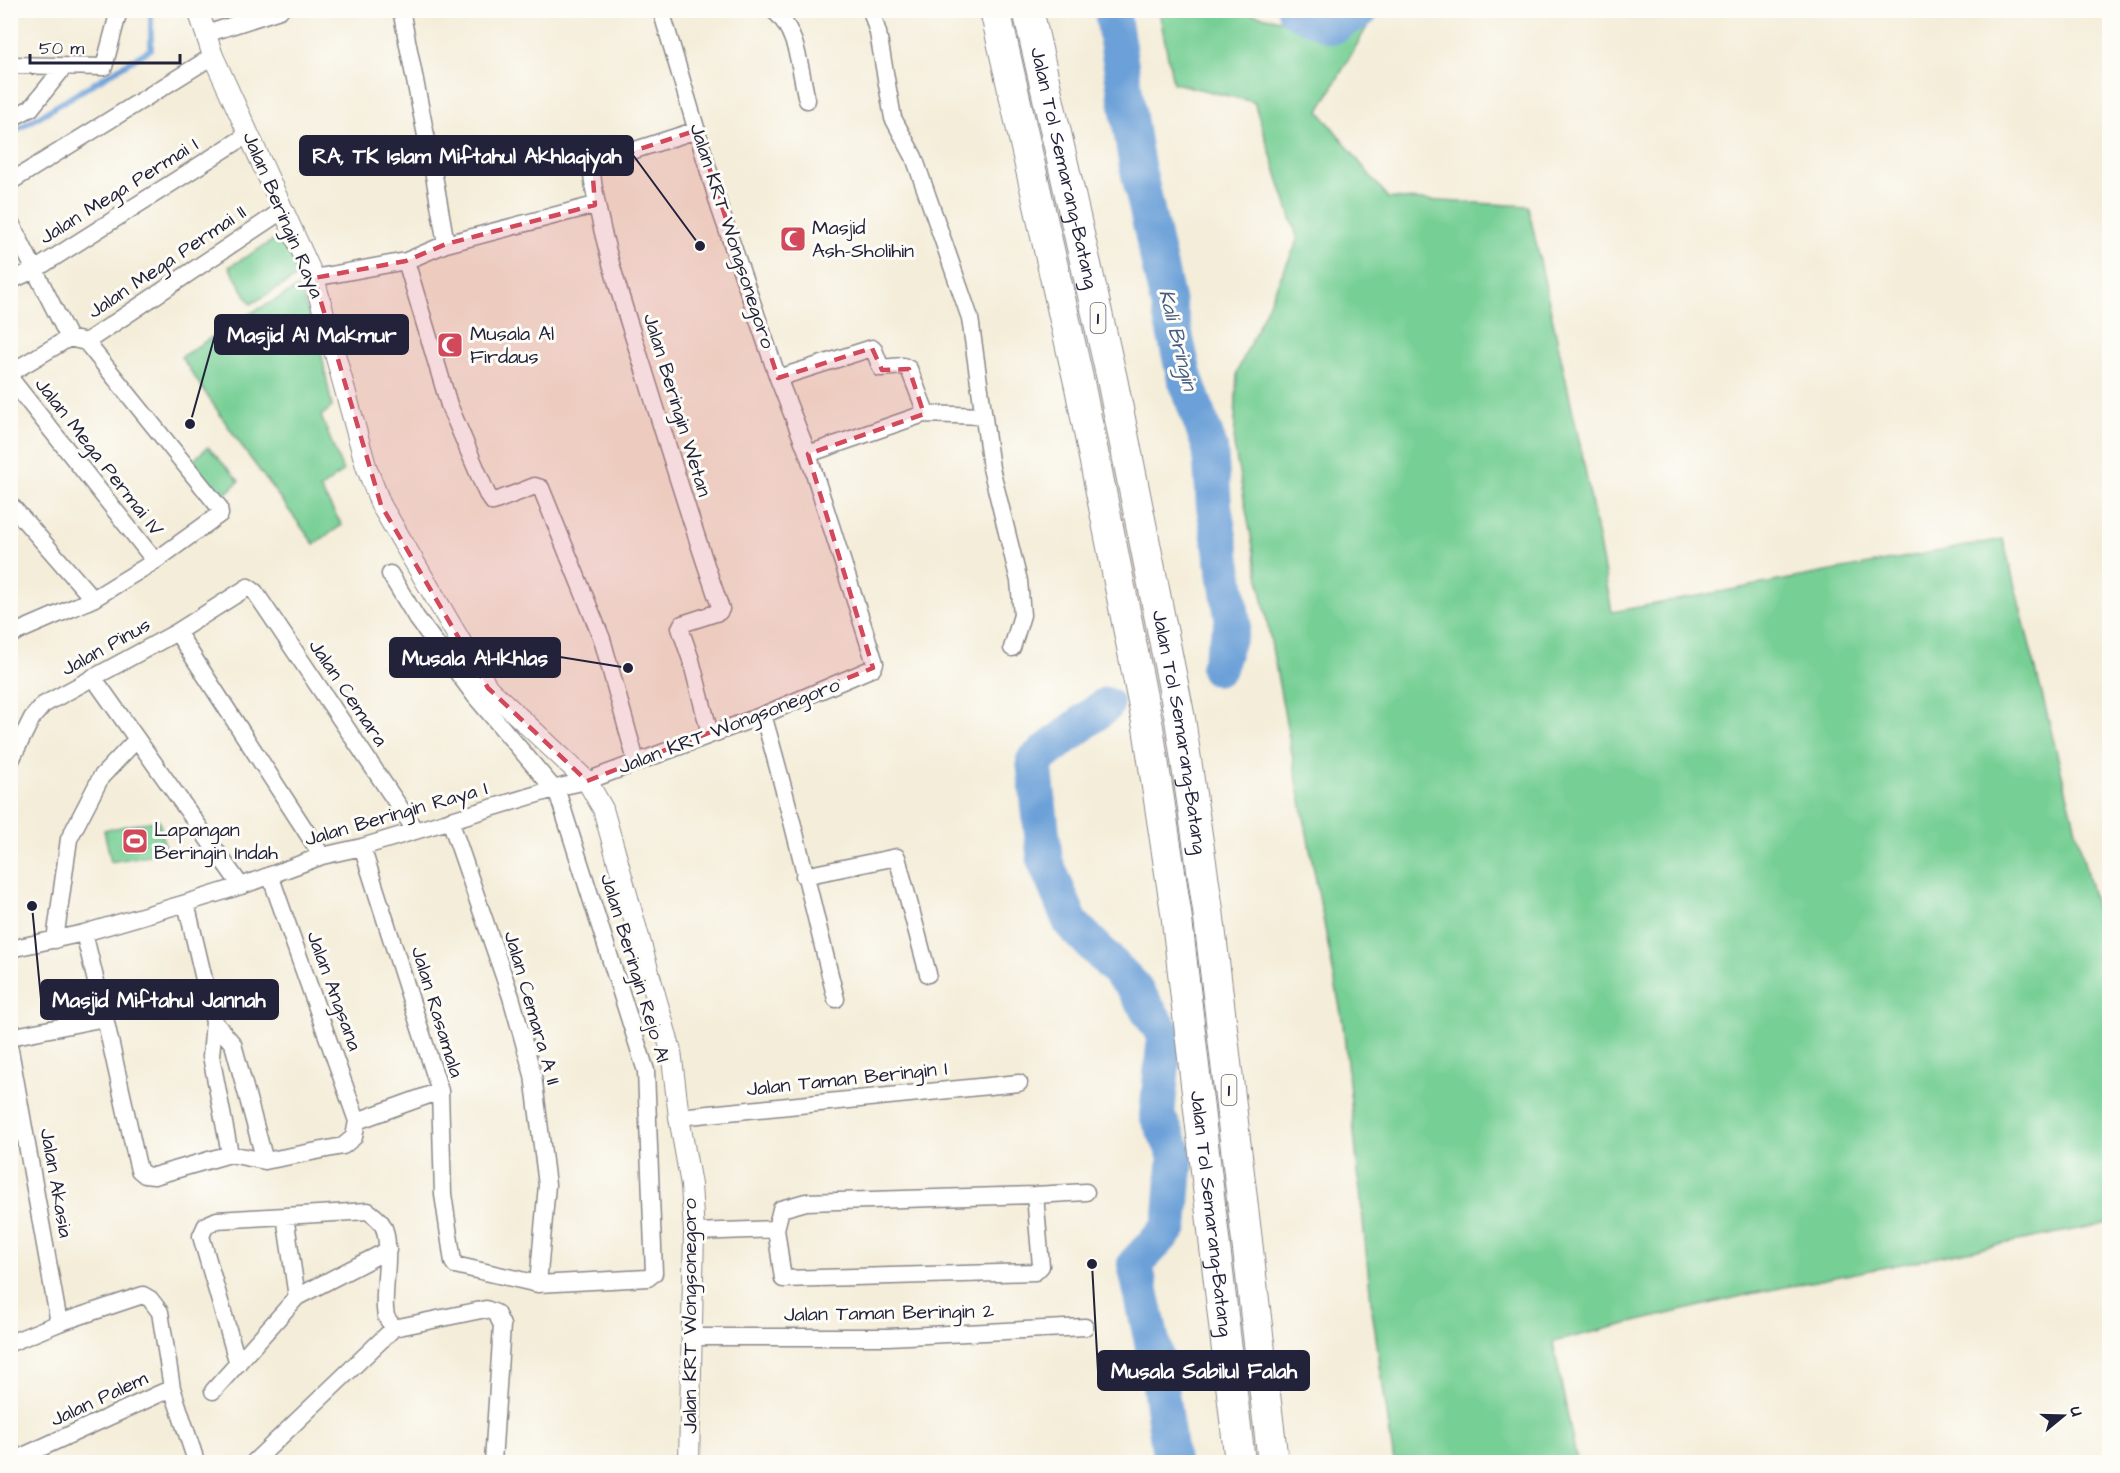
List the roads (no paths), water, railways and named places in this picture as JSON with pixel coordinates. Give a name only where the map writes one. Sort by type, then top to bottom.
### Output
[{"type":"highway","name":"Jalan Tol Semarang–Batang","points":[[995,10],[1080,387],[1148,726],[1176,912],[1240,1462]]},
{"type":"highway","name":"Jalan Tol Semarang–Batang","points":[[1028,10],[1112,379],[1180,719],[1208,910],[1273,1462]]},
{"type":"street","points":[[10,65],[104,67],[117,10]]},
{"type":"street","name":"Jalan Beringin Raya","points":[[198,10],[213,56],[314,278],[366,466],[381,505],[489,687],[587,781]]},
{"type":"street","points":[[206,34],[280,10]]},
{"type":"street","points":[[401,10],[446,244]]},
{"type":"street","name":"Jalan KRT Wongsonegoro","points":[[661,10],[720,209],[778,378],[808,454],[875,663],[871,670],[764,715],[587,781],[603,809],[671,1051],[679,1117],[691,1185],[694,1232],[689,1462]]},
{"type":"street","points":[[773,10],[787,27],[792,38],[807,100]]},
{"type":"street","points":[[871,10],[878,33],[893,118],[914,157],[970,318],[991,468],[1019,581],[1022,615],[1012,648]]},
{"type":"street","points":[[10,182],[213,56]]},
{"type":"street","points":[[10,119],[31,108],[64,67]]},
{"type":"street","name":"Jalan Beringin Wetan","points":[[697,130],[592,165],[596,205],[635,344],[696,538],[721,609],[719,612],[682,624],[680,628],[691,660],[710,734]]},
{"type":"street","name":"Jalan Mega Permai I","points":[[10,281],[36,269],[249,134]]},
{"type":"street","points":[[314,278],[406,261],[446,244],[596,205]]},
{"type":"street","name":"Jalan Mega Permai II","points":[[10,373],[77,340],[283,210]]},
{"type":"street","points":[[10,221],[77,340],[219,507],[220,514],[155,561],[93,598],[14,628]]},
{"type":"street","points":[[406,261],[449,405],[487,494],[493,502],[535,486],[541,488],[602,639],[636,761]]},
{"type":"street","points":[[778,378],[872,348],[881,368],[903,366],[909,369],[925,410],[924,414]]},
{"type":"street","name":"Jalan Mega Permai IV","points":[[10,378],[155,561]]},
{"type":"street","points":[[808,454],[924,414],[984,416]]},
{"type":"street","points":[[10,504],[93,598]]},
{"type":"street","points":[[390,574],[416,617],[475,696],[555,788]]},
{"type":"street","name":"Jalan Cemara","points":[[243,588],[248,586],[255,592],[415,830]]},
{"type":"street","name":"Jalan Pinus","points":[[10,762],[32,718],[43,705],[177,632],[243,588]]},
{"type":"street","points":[[177,632],[322,856]]},
{"type":"street","points":[[93,678],[241,886]]},
{"type":"street","points":[[764,715],[787,795],[804,876],[836,999]]},
{"type":"street","points":[[55,940],[69,839],[101,777],[137,739]]},
{"type":"street","name":"Jalan Beringin Raya I","points":[[10,949],[84,933],[241,886],[322,856],[362,847],[555,788],[587,781]]},
{"type":"street","name":"Jalan Beringin Rejo AI","points":[[538,1284],[648,1278],[654,1273],[646,1071],[555,788]]},
{"type":"street","name":"Jalan Cemara A II","points":[[450,820],[511,997],[533,1075],[546,1185],[538,1284]]},
{"type":"street","name":"Jalan Rasamala","points":[[362,847],[440,1091],[443,1194],[451,1256],[455,1265],[538,1284]]},
{"type":"street","points":[[804,876],[897,857],[928,974]]},
{"type":"street","name":"Jalan Angsana","points":[[270,875],[357,1121]]},
{"type":"street","points":[[186,903],[214,1022],[211,1056],[230,1154]]},
{"type":"street","points":[[84,933],[139,1170],[145,1175],[153,1176],[230,1154],[265,1161],[343,1146],[354,1137],[357,1121],[440,1091]]},
{"type":"street","points":[[10,1037],[105,1018]]},
{"type":"street","points":[[214,1022],[233,1044],[265,1161]]},
{"type":"street","name":"Jalan Akasia","points":[[10,1050],[59,1323]]},
{"type":"street","name":"Jalan Taman Beringin I","points":[[679,1117],[1019,1083]]},
{"type":"street","points":[[1035,1195],[1041,1266],[1035,1272],[783,1279],[776,1229],[781,1209],[806,1202],[1086,1192]]},
{"type":"street","points":[[238,1364],[201,1236],[207,1225],[217,1220],[368,1211],[384,1227],[388,1250],[385,1309],[386,1317],[394,1328]]},
{"type":"street","points":[[285,1216],[297,1297]]},
{"type":"street","points":[[694,1232],[776,1229]]},
{"type":"street","points":[[213,1391],[297,1297],[388,1250]]},
{"type":"street","points":[[10,1343],[59,1323],[143,1294],[160,1312],[172,1388],[195,1462]]},
{"type":"street","points":[[254,1462],[394,1328],[486,1309],[496,1313],[502,1325],[493,1462]]},
{"type":"street","name":"Jalan Taman Beringin 2","points":[[693,1336],[888,1337],[1086,1327]]},
{"type":"street","name":"Jalan Palem","points":[[10,1462],[172,1388]]},
{"type":"waterway","points":[[10,134],[151,49],[151,10]]},
{"type":"waterway","name":"Kali Bringin","points":[[1112,10],[1136,161],[1184,375],[1210,448],[1214,506],[1233,622],[1218,668]]},
{"type":"waterway","name":"Kali Bringin","points":[[1295,10],[1334,26],[1361,10]]},
{"type":"waterway","name":"Kali Bringin","points":[[1106,705],[1034,761],[1045,861],[1071,923],[1132,985],[1165,1036],[1157,1115],[1176,1155],[1170,1227],[1135,1264],[1157,1365],[1171,1462]]},
{"type":"place","name":"Masjid Ash-Sholihin","points":[[793,239]]},
{"type":"place","name":"RA, TK Islam Miftahul Akhlaqiyah","points":[[700,246]]},
{"type":"place","name":"Musala Al Firdaus","points":[[450,345]]},
{"type":"place","name":"Masjid Al Makmur","points":[[190,424]]},
{"type":"place","name":"Musala Al-Ikhlas","points":[[628,668]]},
{"type":"place","name":"Lapangan Beringin Indah","points":[[135,841]]},
{"type":"place","name":"Masjid Miftahul Jannah","points":[[32,906]]},
{"type":"place","name":"Musala Sabilul Falah","points":[[1092,1264]]}]
